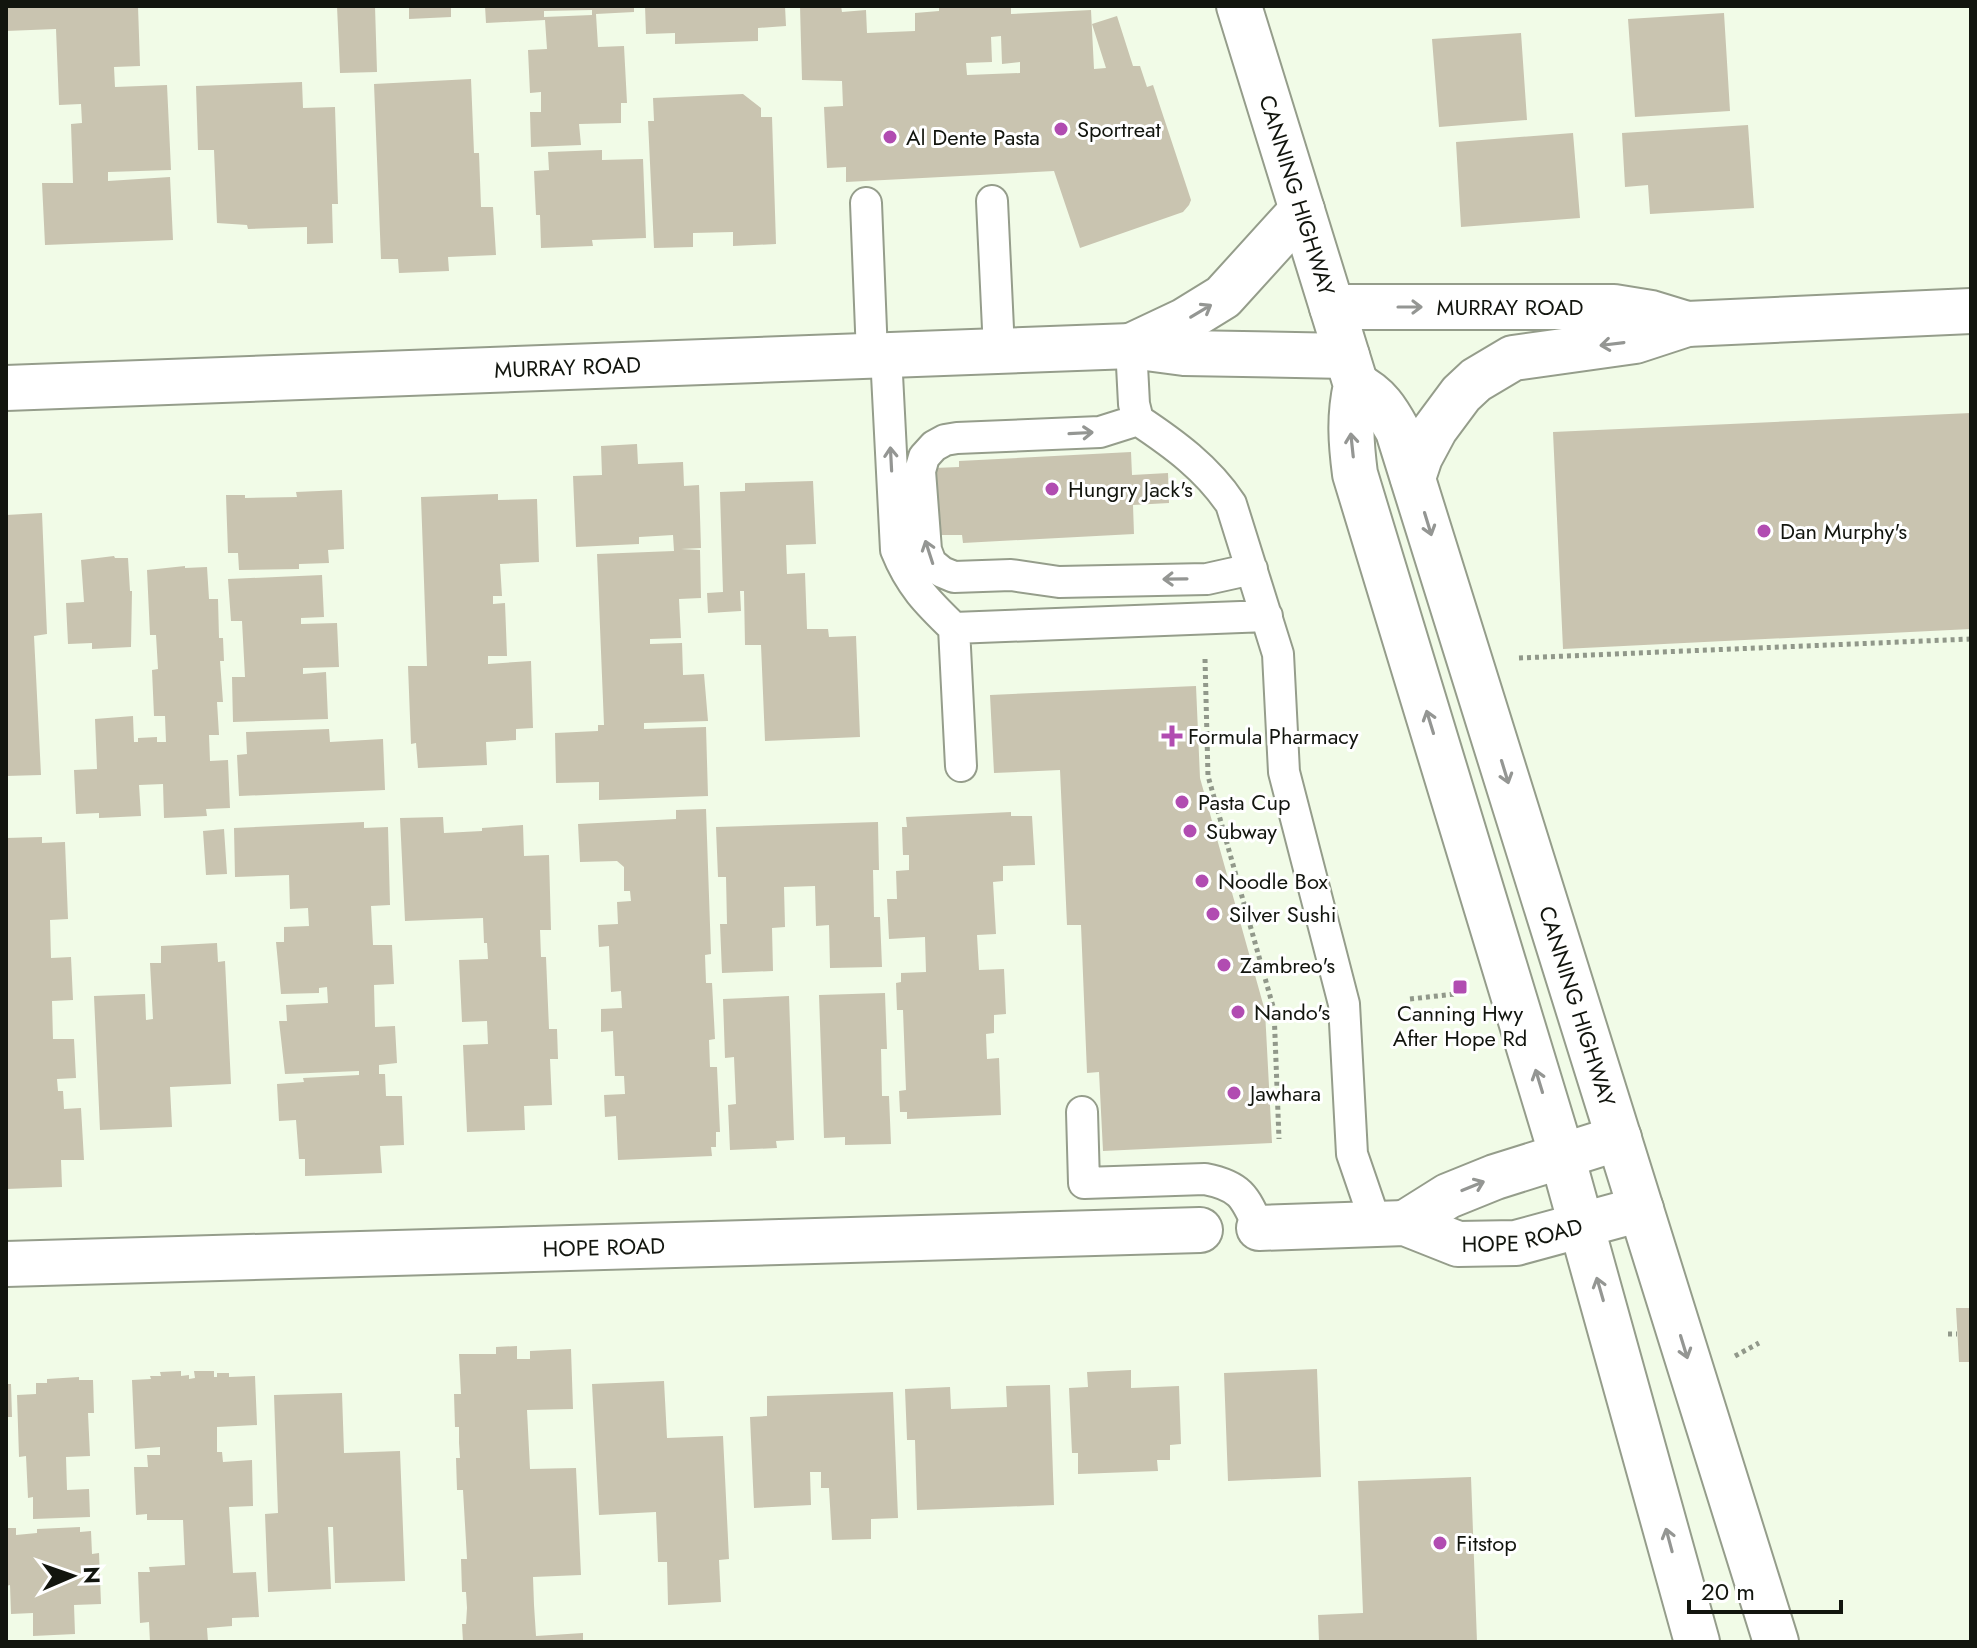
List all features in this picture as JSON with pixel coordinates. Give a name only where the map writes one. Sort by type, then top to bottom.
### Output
[{"type":"main road","name":"CANNING HIGHWAY","points":[[1239,6],[1352,370],[1350,430],[1355,474],[1562,1156],[1697,1642]]},
{"type":"main road","name":"MURRAY ROAD","points":[[1131,346],[1184,321],[1223,297],[1302,210]]},
{"type":"main road","name":"MURRAY ROAD","points":[[1332,307],[1614,307],[1651,313],[1687,324]]},
{"type":"main road","name":"MURRAY ROAD","points":[[1413,478],[1420,457],[1446,413],[1476,380],[1493,368],[1529,354],[1635,341],[1687,324],[1971,311]]},
{"type":"main road","name":"MURRAY ROAD","points":[[6,388],[1131,346],[1352,370]]},
{"type":"main road","name":"CANNING HIGHWAY","points":[[1352,370],[1384,406],[1398,431],[1776,1642]]},
{"type":"main road","name":"HOPE ROAD","points":[[1390,1224],[1448,1196],[1517,1169],[1619,1138]]},
{"type":"main road","name":"HOPE ROAD","points":[[1259,1228],[1390,1224],[1458,1244],[1516,1243],[1641,1209]]},
{"type":"main road","name":"HOPE ROAD","points":[[6,1264],[1200,1230]]},
{"type":"lane","points":[[992,201],[999,350]]},
{"type":"lane","points":[[866,203],[896,550],[906,576],[922,597],[954,628],[961,766]]},
{"type":"lane","points":[[1131,346],[1134,404],[1138,420],[1200,465],[1231,504],[1267,616],[1278,654],[1284,772],[1344,1004],[1352,1154],[1390,1224]]},
{"type":"lane","points":[[1138,420],[1100,432],[957,438],[934,446],[924,457],[920,471],[926,550],[931,563],[954,577],[1011,575],[1059,582],[1207,579],[1252,569]]},
{"type":"lane","points":[[954,628],[1267,616]]},
{"type":"lane","points":[[1082,1112],[1084,1183],[1205,1179],[1222,1183],[1246,1198],[1259,1228]]},
{"type":"path","points":[[1506,658],[1971,639]]},
{"type":"path","points":[[1205,652],[1208,776],[1274,1010],[1279,1139]]},
{"type":"path","points":[[1410,999],[1455,994]]},
{"type":"path","points":[[1948,1334],[1957,1334]]},
{"type":"path","points":[[1735,1356],[1759,1343]]},
{"type":"building","points":[[6,6],[138,6],[140,66],[114,67],[115,87],[167,85],[171,170],[108,172],[108,181],[170,177],[173,240],[45,245],[42,183],[73,183],[71,124],[82,123],[81,104],[59,105],[56,29],[6,31]]},
{"type":"building","points":[[337,6],[375,6],[377,72],[340,73]]},
{"type":"building","points":[[409,6],[451,6],[451,17],[409,19]]},
{"type":"building","points":[[485,6],[634,6],[634,12],[596,14],[598,47],[624,46],[627,103],[621,103],[621,123],[579,124],[581,145],[531,147],[530,112],[541,112],[541,92],[530,93],[528,50],[547,49],[545,20],[486,23]],"holes":[[[592,10],[592,15],[544,17],[544,11]]]},
{"type":"building","points":[[645,6],[785,6],[786,26],[758,28],[758,41],[675,44],[675,33],[646,34]]},
{"type":"building","points":[[800,6],[841,6],[842,12],[866,10],[867,33],[915,31],[915,13],[939,11],[939,6],[1011,6],[1011,14],[1091,10],[1094,69],[1106,68],[1092,24],[1117,16],[1133,66],[1140,66],[1147,87],[1153,85],[1191,200],[1183,212],[1080,248],[1054,171],[846,182],[846,167],[827,168],[824,107],[843,106],[842,81],[802,80]],"holes":[[[1001,36],[1002,64],[1020,62],[1020,73],[967,75],[966,63],[992,62],[991,37]]]},
{"type":"building","points":[[1724,13],[1730,111],[1635,117],[1628,19]]},
{"type":"building","points":[[1521,33],[1527,120],[1439,127],[1432,39]]},
{"type":"building","points":[[471,79],[474,153],[479,153],[481,207],[493,207],[496,255],[448,257],[449,271],[399,273],[398,259],[381,259],[374,84]]},
{"type":"building","points":[[302,82],[303,108],[335,107],[338,204],[332,204],[333,243],[307,244],[307,227],[248,229],[247,225],[217,223],[214,150],[198,150],[196,86]]},
{"type":"building","points":[[743,94],[761,108],[761,117],[772,117],[776,244],[733,246],[733,232],[693,233],[693,247],[654,248],[648,121],[654,121],[653,98]]},
{"type":"building","points":[[1748,125],[1754,208],[1650,214],[1648,185],[1625,187],[1622,133]]},
{"type":"building","points":[[1573,133],[1580,218],[1461,227],[1456,142]]},
{"type":"building","points":[[602,150],[602,160],[643,159],[646,238],[592,240],[593,246],[541,248],[534,171],[549,170],[548,152]]},
{"type":"building","name":"Dan Murphy's","points":[[1971,413],[1971,629],[1563,649],[1553,432]]},
{"type":"building","points":[[637,444],[638,464],[683,462],[684,486],[699,485],[701,548],[681,549],[700,550],[701,598],[679,599],[681,638],[650,639],[650,644],[682,643],[683,675],[704,674],[708,721],[644,723],[644,729],[706,727],[708,796],[599,800],[599,782],[556,783],[555,733],[598,731],[598,725],[604,725],[597,554],[674,551],[673,535],[639,537],[639,544],[576,547],[573,476],[602,475],[601,446]]},
{"type":"building","name":"Hungry Jack's","points":[[1131,452],[1132,475],[1168,473],[1169,503],[1133,505],[1134,534],[963,543],[962,535],[938,535],[934,468],[959,467],[959,461]]},
{"type":"building","points":[[813,481],[816,544],[786,545],[787,574],[805,573],[807,629],[828,629],[829,637],[856,636],[860,737],[765,741],[761,645],[745,645],[744,591],[740,591],[741,611],[708,613],[707,593],[723,592],[720,492],[745,491],[745,483]]},
{"type":"building","points":[[342,490],[344,549],[328,550],[329,563],[299,564],[299,569],[239,570],[238,553],[228,553],[226,495],[245,495],[245,498],[297,497],[296,492]]},
{"type":"building","points":[[498,494],[498,500],[537,499],[539,562],[500,564],[502,596],[493,596],[493,604],[505,603],[507,656],[488,656],[488,664],[531,661],[533,728],[516,729],[516,740],[486,742],[487,765],[418,768],[416,743],[411,744],[408,666],[427,666],[421,497]]},
{"type":"building","points":[[42,513],[47,634],[34,636],[41,775],[6,776],[6,515]]},
{"type":"building","points":[[114,556],[128,558],[132,591],[131,647],[92,649],[92,643],[68,644],[66,603],[84,602],[81,560]]},
{"type":"building","points":[[207,567],[209,599],[218,599],[219,638],[223,638],[224,661],[220,661],[223,702],[217,702],[219,735],[209,735],[210,761],[228,760],[230,808],[206,809],[207,816],[164,818],[163,784],[139,785],[141,816],[99,818],[99,813],[76,814],[74,770],[97,769],[95,719],[133,716],[134,742],[138,742],[138,738],[157,737],[157,742],[166,742],[165,716],[154,716],[152,670],[158,669],[156,635],[150,635],[147,570]]},
{"type":"building","points":[[322,575],[324,617],[301,618],[301,624],[337,623],[339,667],[303,668],[303,674],[326,672],[328,719],[233,722],[232,677],[245,677],[242,621],[231,621],[228,579]]},
{"type":"building","points":[[1196,686],[1200,778],[1265,1011],[1272,1143],[1103,1151],[1099,1072],[1087,1073],[1081,925],[1067,925],[1060,770],[994,773],[990,695]]},
{"type":"building","points":[[329,729],[330,742],[383,739],[385,790],[239,796],[237,755],[247,754],[246,732]]},
{"type":"building","points":[[706,809],[711,954],[705,955],[706,983],[712,983],[715,1039],[709,1040],[710,1067],[717,1067],[720,1132],[716,1132],[716,1147],[711,1147],[712,1156],[618,1160],[616,1116],[605,1117],[604,1095],[625,1094],[624,1076],[615,1076],[613,1031],[601,1032],[601,1009],[622,1008],[621,991],[611,992],[609,946],[599,947],[598,925],[618,924],[617,902],[631,901],[630,891],[624,891],[624,867],[617,861],[580,862],[578,824],[676,819],[676,810]]},
{"type":"building","points":[[1011,812],[1011,816],[1032,816],[1035,865],[1003,866],[1003,881],[993,882],[996,934],[977,935],[979,970],[1004,969],[1006,1014],[994,1015],[994,1033],[986,1034],[987,1059],[999,1058],[1001,1115],[907,1119],[907,1112],[900,1112],[899,1091],[906,1090],[903,1010],[897,1010],[896,983],[901,982],[901,973],[926,972],[925,937],[889,939],[887,899],[897,899],[896,871],[909,870],[909,855],[903,855],[902,827],[907,827],[906,817]]},
{"type":"building","points":[[443,817],[444,833],[523,825],[524,856],[549,855],[551,930],[540,930],[541,957],[546,957],[549,1029],[557,1029],[558,1059],[550,1059],[552,1105],[524,1106],[525,1130],[467,1132],[463,1045],[488,1044],[487,1021],[462,1022],[459,960],[488,959],[483,918],[405,921],[400,818]]},
{"type":"building","points":[[364,822],[364,828],[388,827],[390,905],[371,906],[373,945],[392,945],[394,984],[374,985],[375,1027],[395,1026],[397,1063],[379,1065],[379,1074],[385,1074],[386,1096],[402,1096],[404,1145],[380,1146],[382,1173],[305,1176],[305,1159],[299,1159],[296,1120],[279,1121],[277,1084],[304,1082],[303,1078],[359,1075],[359,1071],[285,1074],[279,1021],[287,1021],[286,1005],[328,1003],[327,987],[319,988],[319,993],[281,994],[276,942],[284,942],[284,927],[309,926],[308,908],[290,909],[289,875],[235,877],[234,828]]},
{"type":"building","points":[[878,822],[879,870],[873,870],[874,917],[880,917],[882,967],[830,968],[829,925],[816,926],[815,886],[784,887],[785,927],[772,928],[773,971],[722,973],[720,924],[727,924],[726,877],[718,877],[716,827]]},
{"type":"building","points":[[224,829],[227,874],[206,875],[203,831]]},
{"type":"building","points":[[42,837],[42,843],[65,842],[68,919],[50,920],[51,958],[71,957],[73,1000],[52,1001],[53,1039],[74,1039],[76,1078],[57,1079],[58,1091],[63,1091],[64,1109],[81,1108],[84,1160],[61,1160],[62,1187],[6,1189],[6,838]]},
{"type":"building","points":[[217,943],[218,962],[225,961],[231,1084],[170,1087],[172,1127],[100,1130],[94,996],[145,994],[146,1020],[153,1019],[150,963],[161,963],[161,946]]},
{"type":"building","points":[[885,993],[887,1049],[881,1049],[882,1096],[889,1096],[891,1144],[845,1145],[845,1137],[824,1138],[819,995]]},
{"type":"building","points":[[789,996],[794,1140],[776,1141],[777,1148],[730,1150],[728,1105],[736,1104],[734,1057],[725,1058],[723,999]]},
{"type":"building","points":[[1956,1308],[1971,1308],[1971,1362],[1959,1362]]},
{"type":"building","points":[[517,1346],[517,1359],[530,1359],[530,1351],[571,1349],[573,1409],[527,1410],[530,1469],[576,1468],[581,1575],[533,1577],[534,1605],[536,1636],[583,1633],[583,1642],[463,1642],[462,1624],[466,1624],[467,1608],[466,1592],[462,1592],[461,1559],[467,1559],[463,1490],[457,1490],[456,1458],[460,1458],[454,1394],[461,1394],[459,1354],[496,1354],[496,1347]]},
{"type":"building","points":[[1317,1369],[1321,1477],[1228,1481],[1224,1373]]},
{"type":"building","points":[[1131,1370],[1131,1388],[1179,1386],[1181,1444],[1170,1445],[1170,1460],[1157,1460],[1158,1471],[1078,1474],[1078,1453],[1072,1453],[1069,1388],[1088,1387],[1087,1372]]},
{"type":"building","points":[[181,1371],[181,1376],[189,1375],[189,1379],[195,1378],[194,1371],[214,1371],[214,1377],[217,1373],[229,1373],[229,1377],[255,1376],[257,1425],[217,1427],[217,1452],[222,1452],[223,1462],[252,1460],[253,1506],[229,1507],[233,1573],[256,1572],[259,1617],[232,1618],[232,1626],[207,1628],[208,1642],[150,1642],[149,1622],[140,1623],[138,1572],[150,1572],[149,1567],[185,1565],[183,1520],[147,1520],[147,1514],[136,1515],[134,1467],[148,1467],[147,1455],[160,1455],[160,1447],[135,1449],[132,1380],[151,1379],[150,1376],[161,1376],[160,1372]]},
{"type":"building","points":[[79,1377],[79,1380],[93,1380],[94,1413],[88,1413],[90,1456],[66,1457],[67,1490],[89,1489],[90,1517],[33,1519],[33,1497],[28,1498],[26,1456],[19,1457],[17,1395],[36,1394],[36,1383],[47,1383],[47,1379]]},
{"type":"building","points":[[664,1381],[667,1438],[723,1436],[729,1559],[719,1560],[721,1602],[668,1605],[667,1562],[658,1562],[656,1512],[599,1515],[592,1384]]},
{"type":"building","points":[[6,1384],[11,1384],[12,1417],[6,1417]]},
{"type":"building","points":[[1050,1385],[1054,1505],[917,1510],[915,1440],[907,1440],[905,1389],[950,1387],[951,1409],[1007,1407],[1006,1386]]},
{"type":"building","points":[[893,1392],[898,1518],[871,1519],[871,1539],[832,1540],[829,1488],[821,1488],[821,1472],[810,1472],[811,1505],[754,1508],[750,1417],[767,1416],[767,1396]]},
{"type":"building","points":[[342,1393],[344,1453],[400,1451],[405,1581],[335,1583],[333,1527],[328,1527],[331,1589],[268,1592],[265,1514],[278,1513],[274,1395]]},
{"type":"building","points":[[1471,1477],[1477,1642],[1319,1642],[1318,1615],[1363,1613],[1358,1481]]},
{"type":"building","points":[[80,1527],[80,1532],[91,1531],[92,1554],[99,1553],[101,1604],[74,1605],[75,1634],[33,1636],[33,1613],[11,1614],[10,1585],[6,1586],[6,1528],[16,1528],[16,1535],[37,1533],[37,1529]]},
{"type":"place","name":"Sportreat","points":[[1061,129]]},
{"type":"place","name":"Al Dente Pasta","points":[[890,137]]},
{"type":"place","name":"Hungry Jack's","points":[[1052,489]]},
{"type":"place","name":"Dan Murphy's","points":[[1764,531]]},
{"type":"place","name":"Formula Pharmacy","points":[[1172,736]]},
{"type":"place","name":"Pasta Cup","points":[[1182,802]]},
{"type":"place","name":"Subway","points":[[1190,831]]},
{"type":"place","name":"Noodle Box","points":[[1202,881]]},
{"type":"place","name":"Silver Sushi","points":[[1213,914]]},
{"type":"place","name":"Zambreo's","points":[[1224,965]]},
{"type":"place","name":"Canning Hwy After Hope Rd","points":[[1460,987]]},
{"type":"place","name":"Nando's","points":[[1238,1012]]},
{"type":"place","name":"Jawhara","points":[[1234,1093]]},
{"type":"place","name":"Fitstop","points":[[1440,1543]]}]
